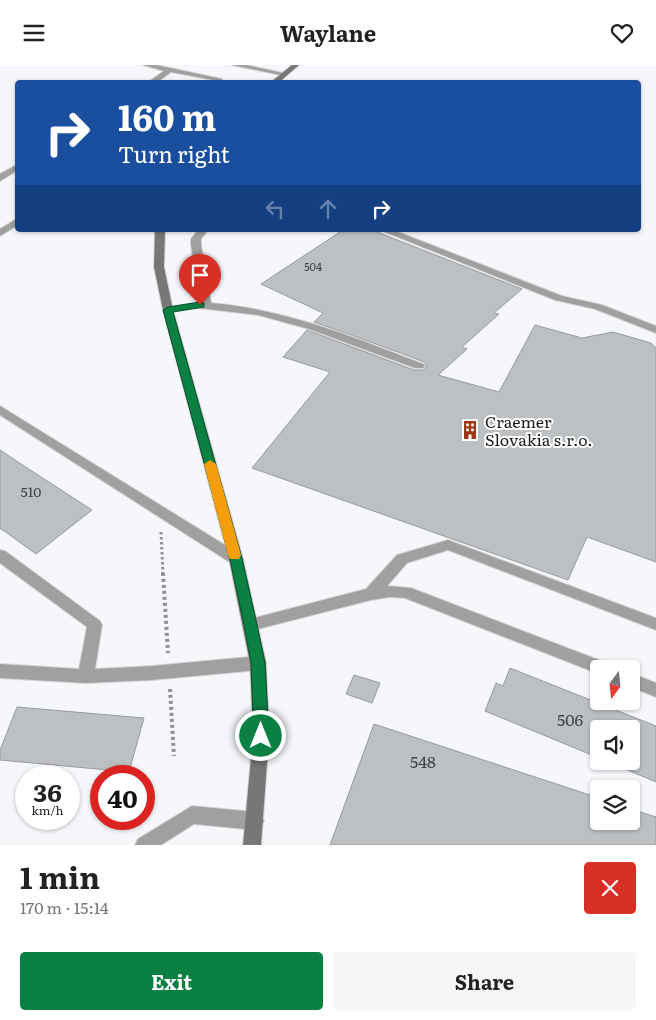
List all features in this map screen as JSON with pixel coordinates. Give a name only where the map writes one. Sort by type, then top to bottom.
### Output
[{"type":"street","points":[[277,80],[296,65]]},
{"type":"street","points":[[160,232],[159,267],[168,310],[236,559],[258,663],[261,736],[252,845]]},
{"type":"lane","points":[[146,65],[217,80]]},
{"type":"lane","points":[[235,65],[284,74]]},
{"type":"lane","points":[[155,80],[170,70]]},
{"type":"lane","points":[[0,177],[15,168]]},
{"type":"lane","points":[[0,233],[15,223]]},
{"type":"lane","points":[[201,232],[196,239],[196,245],[206,305]]},
{"type":"lane","points":[[390,232],[559,298],[598,307],[656,330]]},
{"type":"lane","points":[[168,310],[206,305],[266,312],[350,339],[419,366]]},
{"type":"lane","points":[[0,410],[236,559]]},
{"type":"lane","points":[[371,593],[402,559],[448,545],[656,624]]},
{"type":"lane","points":[[0,555],[95,625],[86,676]]},
{"type":"lane","points":[[250,625],[371,593],[406,592],[590,664]]},
{"type":"lane","points":[[0,671],[86,676],[168,672],[258,663]]},
{"type":"lane","points":[[640,684],[656,690]]},
{"type":"lane","points":[[144,845],[192,815],[254,821]]},
{"type":"path","points":[[153,527],[161,531],[174,756]]},
{"type":"building","name":"Craemer Slovakia s.r.o.","points":[[340,232],[377,232],[522,289],[494,313],[499,314],[462,347],[467,349],[438,375],[499,392],[535,325],[582,338],[613,332],[651,343],[656,348],[656,562],[587,537],[568,580],[252,468],[330,372],[283,357],[307,330],[414,370],[423,370],[427,366],[424,362],[314,322],[323,313],[261,284]]},
{"type":"building","points":[[0,450],[92,510],[36,554],[0,528]]},
{"type":"building","points":[[510,668],[590,700],[590,710],[616,710],[656,726],[656,782],[627,770],[640,770],[640,720],[590,720],[590,754],[485,711],[496,683],[503,686]]},
{"type":"building","points":[[354,675],[380,683],[372,703],[346,694]]},
{"type":"building","points":[[17,707],[144,718],[131,765],[90,765],[90,768],[80,767],[80,765],[54,765],[0,760],[0,750]]},
{"type":"building","points":[[374,724],[590,795],[590,830],[640,830],[640,812],[656,817],[656,845],[330,845]]},
{"type":"slow traffic","points":[[210,464],[235,555]]},
{"type":"place","name":"Craemer Slovakia s.r.o.","points":[[470,430]]},
{"type":"route","points":[[200,305],[168,310],[236,559],[258,663],[262,716],[261,736]]}]
